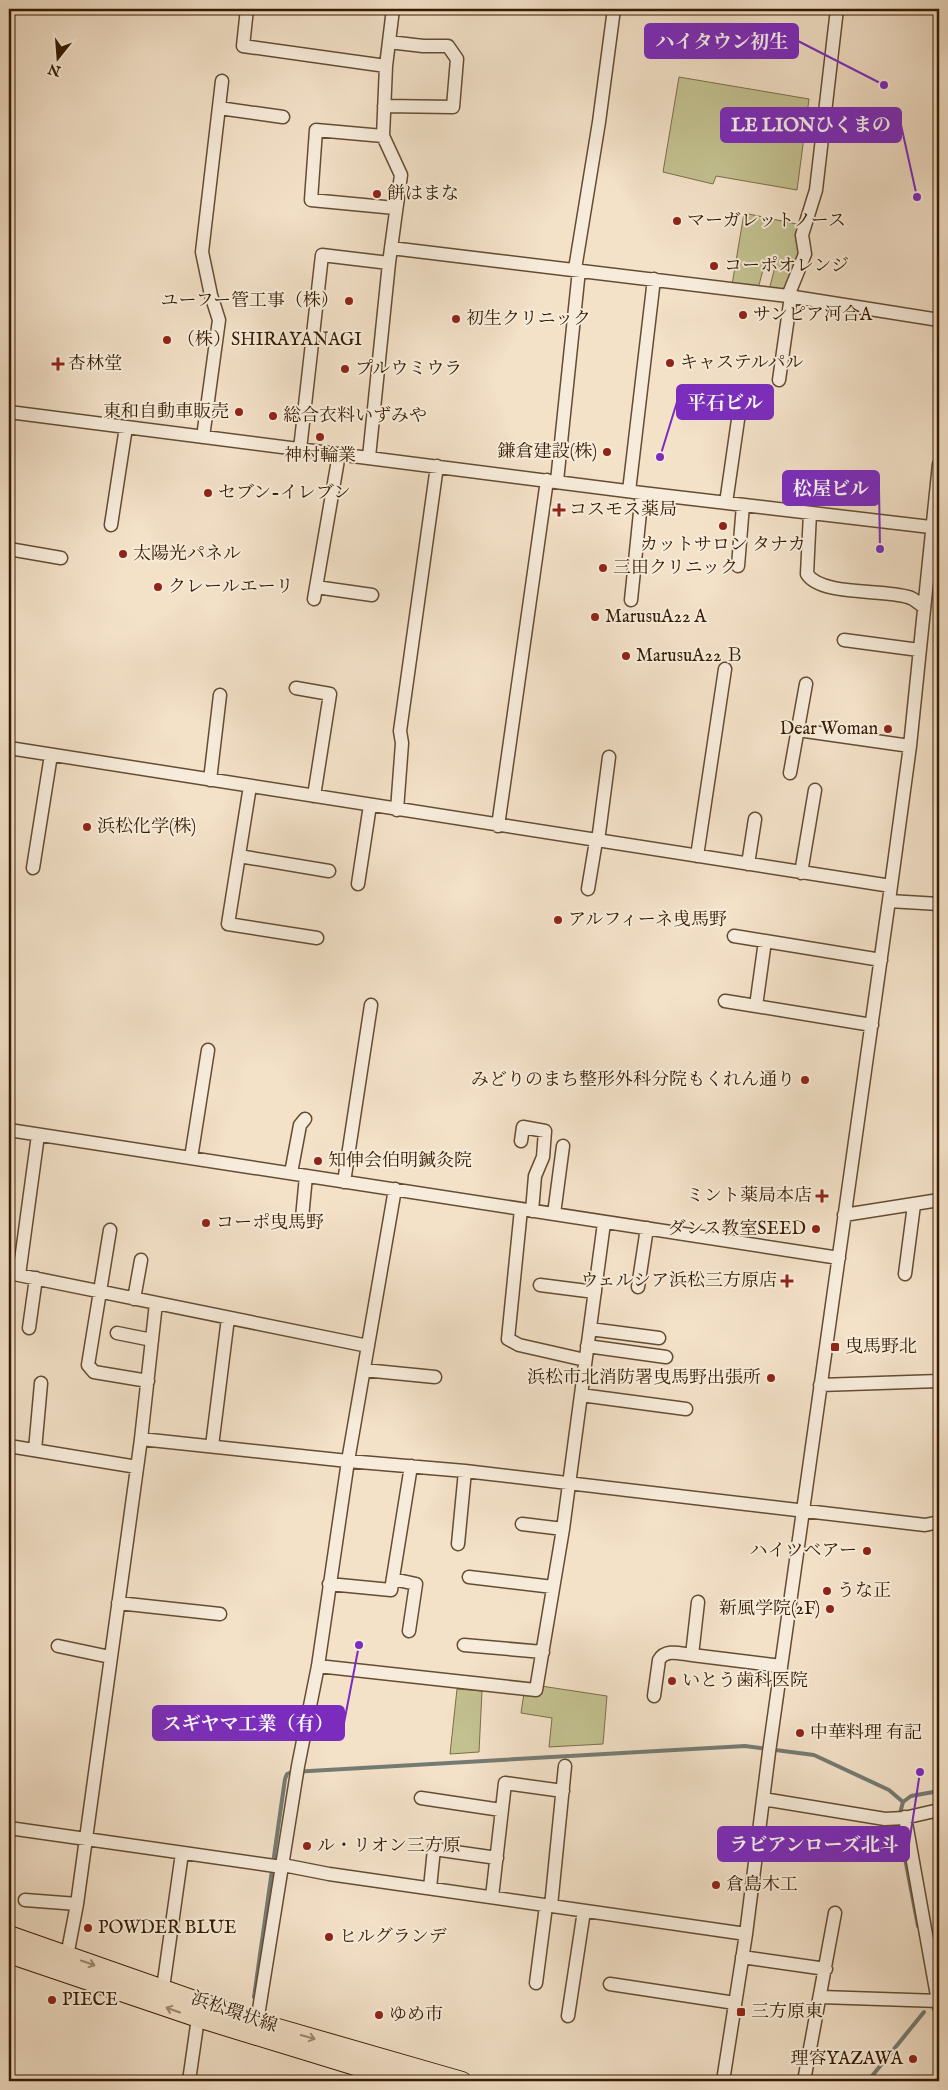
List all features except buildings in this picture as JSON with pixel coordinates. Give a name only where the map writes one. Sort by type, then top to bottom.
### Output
[{"type":"highway","name":"浜松環状線","points":[[9,1935],[257,2022],[462,2081]]},
{"type":"highway","name":"浜松環状線","points":[[9,1954],[198,2018],[404,2081]]},
{"type":"street","points":[[247,9],[243,46],[386,66]]},
{"type":"street","points":[[369,457],[395,208],[401,175],[383,136],[386,66],[393,9]]},
{"type":"street","points":[[498,826],[552,480],[577,270],[614,9]]},
{"type":"street","points":[[779,380],[790,296],[805,254],[802,235],[816,190],[837,9]]},
{"type":"street","points":[[384,106],[453,107],[457,59],[448,46],[423,46],[389,42]]},
{"type":"street","points":[[203,437],[219,320],[211,295],[202,252],[222,81]]},
{"type":"street","points":[[219,108],[283,117]]},
{"type":"street","points":[[383,136],[316,130],[311,200],[395,208]]},
{"type":"street","points":[[391,248],[790,296],[939,320]]},
{"type":"street","points":[[300,449],[322,255],[389,263]]},
{"type":"street","points":[[629,491],[654,279]]},
{"type":"street","points":[[726,503],[740,406]]},
{"type":"street","points":[[9,412],[642,493],[935,527]]},
{"type":"street","points":[[111,525],[126,427]]},
{"type":"street","points":[[339,454],[315,593],[372,595]]},
{"type":"street","points":[[723,2081],[746,1934],[769,1752],[910,746],[919,650],[935,527],[939,464]]},
{"type":"street","points":[[397,810],[402,743],[401,722],[437,466]]},
{"type":"street","points":[[631,600],[642,493]]},
{"type":"street","points":[[738,566],[743,505]]},
{"type":"street","points":[[810,513],[807,574],[809,577],[826,586],[910,597],[924,607]]},
{"type":"street","points":[[9,549],[61,558]]},
{"type":"street","points":[[844,640],[919,650]]},
{"type":"street","points":[[697,856],[725,669]]},
{"type":"street","points":[[790,773],[806,684]]},
{"type":"street","points":[[296,688],[330,694],[314,796]]},
{"type":"street","points":[[210,780],[220,695]]},
{"type":"street","points":[[798,730],[910,746]]},
{"type":"street","points":[[9,748],[891,886]]},
{"type":"street","points":[[33,868],[51,755]]},
{"type":"street","points":[[588,889],[609,757]]},
{"type":"street","points":[[250,786],[228,924],[317,938]]},
{"type":"street","points":[[801,872],[815,790]]},
{"type":"street","points":[[358,884],[370,805]]},
{"type":"street","points":[[748,864],[754,818]]},
{"type":"street","points":[[239,856],[329,871]]},
{"type":"street","points":[[889,901],[939,904]]},
{"type":"street","points":[[734,936],[881,960]]},
{"type":"street","points":[[756,1006],[766,941]]},
{"type":"street","points":[[725,1002],[872,1025]]},
{"type":"street","points":[[344,1182],[371,1005]]},
{"type":"street","points":[[191,1158],[208,1050]]},
{"type":"street","points":[[291,1173],[300,1125],[305,1119]]},
{"type":"street","points":[[521,1141],[523,1127],[545,1131],[543,1158],[535,1176],[526,1210],[508,1339],[519,1345],[586,1360]]},
{"type":"street","points":[[9,1130],[839,1258]]},
{"type":"street","points":[[38,1134],[14,1274],[368,1346]]},
{"type":"street","points":[[554,1214],[563,1146]]},
{"type":"street","points":[[302,1218],[306,1176]]},
{"type":"street","points":[[257,2022],[277,1866],[318,1666],[348,1461],[395,1190]]},
{"type":"street","points":[[844,1215],[939,1200]]},
{"type":"street","points":[[904,1274],[914,1205]]},
{"type":"street","points":[[318,1666],[536,1690],[563,1530],[604,1223]]},
{"type":"street","points":[[638,1287],[646,1228]]},
{"type":"street","points":[[110,1230],[88,1365],[94,1372],[148,1381]]},
{"type":"street","points":[[134,1299],[141,1260]]},
{"type":"street","points":[[29,1328],[36,1278]]},
{"type":"street","points":[[540,1285],[595,1292]]},
{"type":"street","points":[[68,1956],[77,1904],[110,1657],[142,1439],[156,1303]]},
{"type":"street","points":[[212,1446],[228,1318]]},
{"type":"street","points":[[590,1329],[659,1338]]},
{"type":"street","points":[[117,1333],[152,1340]]},
{"type":"street","points":[[587,1346],[666,1356]]},
{"type":"street","points":[[364,1370],[435,1378]]},
{"type":"street","points":[[820,1386],[939,1380]]},
{"type":"street","points":[[35,1450],[41,1383]]},
{"type":"street","points":[[581,1395],[686,1410]]},
{"type":"street","points":[[142,1439],[348,1461],[465,1471],[925,1525],[939,1522]]},
{"type":"street","points":[[9,1446],[137,1467]]},
{"type":"street","points":[[329,1584],[391,1590],[411,1466]]},
{"type":"street","points":[[458,1544],[465,1471]]},
{"type":"street","points":[[522,1524],[563,1530]]},
{"type":"street","points":[[469,1577],[553,1587]]},
{"type":"street","points":[[393,1579],[416,1584],[409,1631]]},
{"type":"street","points":[[692,1655],[698,1602]]},
{"type":"street","points":[[118,1603],[220,1614]]},
{"type":"street","points":[[464,1645],[543,1652]]},
{"type":"street","points":[[58,1646],[110,1657]]},
{"type":"street","points":[[654,1696],[659,1660],[667,1652],[781,1666]]},
{"type":"street","points":[[536,1983],[548,1906],[565,1766]]},
{"type":"street","points":[[492,1897],[505,1783],[563,1791]]},
{"type":"street","points":[[421,1798],[501,1810]]},
{"type":"street","points":[[763,1800],[889,1819],[904,1818],[939,1810]]},
{"type":"street","points":[[821,1997],[939,2003],[904,1818]]},
{"type":"street","points":[[9,1828],[746,1934]]},
{"type":"street","points":[[430,1888],[434,1849],[497,1858]]},
{"type":"street","points":[[163,1988],[182,1853]]},
{"type":"street","points":[[25,1900],[77,1904]]},
{"type":"street","points":[[568,2016],[584,1911]]},
{"type":"street","points":[[804,2081],[835,1913]]},
{"type":"street","points":[[742,1957],[826,1969]]},
{"type":"street","points":[[610,1984],[735,2003]]},
{"type":"street","points":[[189,2081],[198,2018]]},
{"type":"shaded area","points":[[679,77],[809,99],[797,190],[716,176],[713,184],[663,172]]},
{"type":"shaded area","points":[[744,213],[801,225],[801,253],[786,292],[769,290],[775,267],[764,266],[758,289],[732,285]]},
{"type":"shaded area","points":[[541,1686],[607,1696],[603,1744],[549,1747],[552,1718],[521,1713],[524,1693]]},
{"type":"shaded area","points":[[457,1689],[482,1691],[479,1752],[450,1754]]},
{"type":"waterway","points":[[254,1997],[285,1779],[287,1774],[292,1772],[745,1746],[814,1755],[889,1790],[903,1802],[911,1796],[939,1791]]},
{"type":"waterway","points":[[899,1817],[903,1802]]},
{"type":"waterway","points":[[894,1827],[899,1827],[918,1926]]},
{"type":"waterway","points":[[868,2081],[924,2012]]},
{"type":"place","name":"ハイタウン初生","points":[[884,85]]},
{"type":"place","name":"餅はまな","points":[[377,194]]},
{"type":"place","name":"LE LIONひくまの","points":[[917,197]]},
{"type":"place","name":"マーガレットノース","points":[[677,221]]},
{"type":"place","name":"コーポオレンジ","points":[[714,266]]},
{"type":"place","name":"ユーフー管工事（株）","points":[[349,301]]},
{"type":"place","name":"サンピア河合A","points":[[743,315]]},
{"type":"place","name":"初生クリニック","points":[[456,319]]},
{"type":"place","name":"（株）SHIRAYANAGI","points":[[167,340]]},
{"type":"place","name":"キャステルパル","points":[[670,363]]},
{"type":"place","name":"杏林堂","points":[[58,364]]},
{"type":"place","name":"プルウミウラ","points":[[345,369]]},
{"type":"place","name":"東和自動車販売","points":[[239,412]]},
{"type":"place","name":"総合衣料いずみや","points":[[273,416]]},
{"type":"place","name":"神村輪業","points":[[320,437]]},
{"type":"place","name":"鎌倉建設(株)","points":[[607,452]]},
{"type":"place","name":"平石ビル","points":[[660,457]]},
{"type":"place","name":"セブン-イレブン","points":[[208,493]]},
{"type":"place","name":"コスモス薬局","points":[[559,510]]},
{"type":"place","name":"カットサロン タナカ","points":[[723,526]]},
{"type":"place","name":"松屋ビル","points":[[880,549]]},
{"type":"place","name":"太陽光パネル","points":[[123,554]]},
{"type":"place","name":"三田クリニック","points":[[603,568]]},
{"type":"place","name":"クレールエーリ","points":[[158,587]]},
{"type":"place","name":"MarusuA22 A","points":[[595,617]]},
{"type":"place","name":"MarusuA22 Ｂ","points":[[626,656]]},
{"type":"place","name":"Dear Woman","points":[[888,729]]},
{"type":"place","name":"浜松化学(株)","points":[[87,827]]},
{"type":"place","name":"アルフィーネ曵馬野","points":[[558,920]]},
{"type":"place","name":"みどりのまち整形外科分院もくれん通り","points":[[805,1080]]},
{"type":"place","name":"知伸会伯明鍼灸院","points":[[318,1161]]},
{"type":"place","name":"ミント薬局本店","points":[[822,1196]]},
{"type":"place","name":"コーポ曳馬野","points":[[206,1223]]},
{"type":"place","name":"ダンス教室SEED","points":[[816,1229]]},
{"type":"place","name":"ウェルシア浜松三方原店","points":[[787,1281]]},
{"type":"place","name":"曳馬野北","points":[[835,1347]]},
{"type":"place","name":"浜松市北消防署曳馬野出張所","points":[[771,1378]]},
{"type":"place","name":"ハイツベアー","points":[[867,1551]]},
{"type":"place","name":"うな正","points":[[827,1591]]},
{"type":"place","name":"新風学院(2F)","points":[[830,1609]]},
{"type":"place","name":"スギヤマ工業（有）","points":[[359,1645]]},
{"type":"place","name":"いとう歯科医院","points":[[672,1681]]},
{"type":"place","name":"中華料理 有記","points":[[800,1733]]},
{"type":"place","name":"ラビアンローズ北斗","points":[[920,1772]]},
{"type":"place","name":"ル・リオン三方原","points":[[307,1846]]},
{"type":"place","name":"倉島木工","points":[[716,1885]]},
{"type":"place","name":"POWDER BLUE","points":[[88,1928]]},
{"type":"place","name":"ヒルグランデ","points":[[329,1937]]},
{"type":"place","name":"PIECE","points":[[52,2000]]},
{"type":"place","name":"三方原東","points":[[741,2012]]},
{"type":"place","name":"ゆめ市","points":[[379,2015]]},
{"type":"place","name":"理容YAZAWA","points":[[913,2059]]}]
